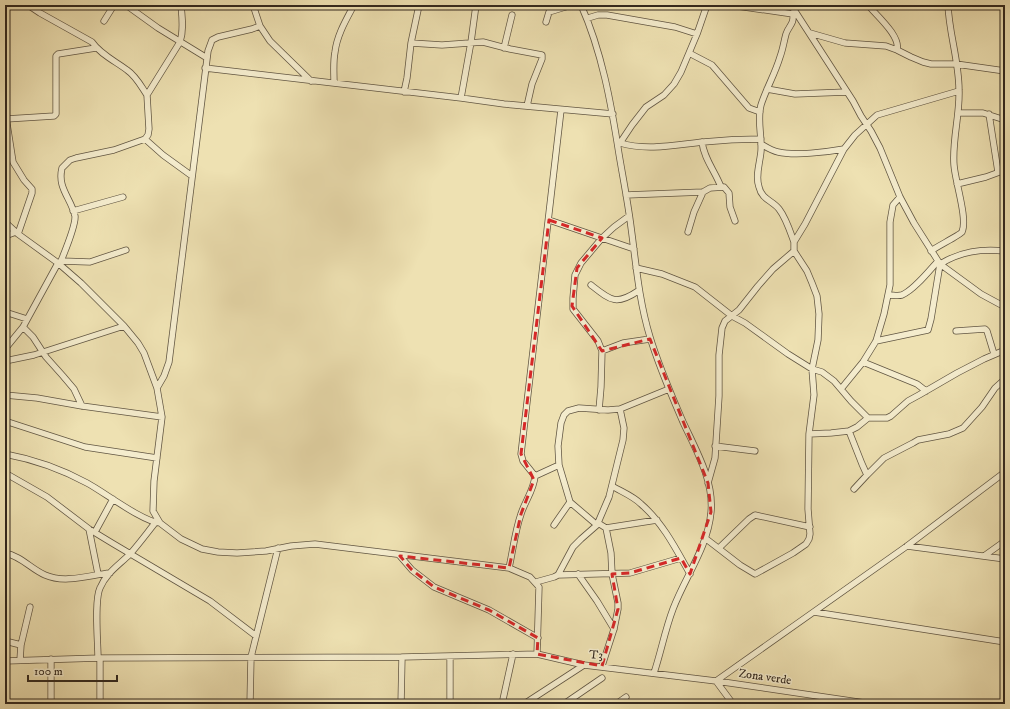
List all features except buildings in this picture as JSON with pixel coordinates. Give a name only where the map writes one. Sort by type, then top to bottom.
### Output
[{"type":"street","points":[[5,349],[23,326],[60,262],[75,222],[73,211],[61,183],[62,168],[76,158],[114,150],[145,139],[150,129],[147,95],[134,77],[96,48],[92,42],[28,5]]},
{"type":"street","points":[[104,21],[114,5]]},
{"type":"street","points":[[126,5],[180,42],[207,58]]},
{"type":"street","points":[[147,95],[180,42],[182,28],[181,5]]},
{"type":"street","points":[[253,5],[260,26],[270,41],[311,81]]},
{"type":"street","points":[[334,83],[334,53],[336,42],[354,5]]},
{"type":"street","points":[[461,98],[476,5]]},
{"type":"street","points":[[546,22],[549,12],[572,5],[582,6],[588,18],[598,50],[619,143],[634,249],[638,292],[650,339],[669,389],[698,455],[708,483],[711,499],[709,526],[698,557],[673,609],[654,673]]},
{"type":"street","points":[[619,143],[646,107],[664,95],[674,84],[681,72],[697,34],[707,5]]},
{"type":"street","points":[[730,5],[793,9]]},
{"type":"street","points":[[868,5],[893,34],[897,41],[898,50]]},
{"type":"street","points":[[931,251],[961,233],[962,211],[953,158],[959,90],[948,5]]},
{"type":"street","points":[[793,9],[810,33],[871,131],[880,148],[900,197],[939,263],[981,294],[1005,307]]},
{"type":"street","points":[[705,538],[740,565],[755,574],[784,559],[806,544],[809,539],[809,434],[814,395],[812,369],[819,328],[817,296],[807,272],[794,251],[794,242],[784,218],[779,209],[773,203],[764,198],[758,185],[761,141],[760,112],[766,89],[780,57],[787,31],[794,21],[793,9]]},
{"type":"street","points":[[404,92],[411,43],[418,10]]},
{"type":"street","points":[[504,48],[512,15]]},
{"type":"street","points":[[588,18],[598,15],[617,16],[676,27],[697,34]]},
{"type":"street","points":[[5,19],[5,73]]},
{"type":"street","points":[[158,388],[169,362],[208,51],[212,40],[218,37],[260,26]]},
{"type":"street","points":[[810,33],[845,43],[882,46],[898,50],[923,62],[939,65],[956,64],[1005,71]]},
{"type":"street","points":[[411,43],[491,43],[504,48],[542,55],[542,59],[532,84],[527,106]]},
{"type":"street","points":[[6,118],[54,116],[56,114],[56,56],[58,54],[96,48]]},
{"type":"street","points":[[689,53],[712,65],[749,108],[760,112]]},
{"type":"street","points":[[205,68],[561,110],[613,114]]},
{"type":"street","points":[[766,89],[795,94],[847,92]]},
{"type":"street","points":[[794,242],[844,149],[855,135],[877,116],[959,90]]},
{"type":"street","points":[[535,476],[523,461],[521,454],[561,110]]},
{"type":"street","points":[[5,111],[13,162],[32,189],[17,233]]},
{"type":"street","points":[[958,112],[989,114],[1005,120]]},
{"type":"street","points":[[989,114],[998,172]]},
{"type":"street","points":[[145,139],[163,155],[192,176]]},
{"type":"street","points":[[619,143],[638,147],[658,147],[725,140],[761,141],[772,150],[782,153],[844,149]]},
{"type":"street","points":[[702,142],[703,152],[716,175],[720,187]]},
{"type":"street","points":[[957,184],[986,177],[1005,170]]},
{"type":"street","points":[[626,196],[703,192],[710,188],[720,187],[727,190],[729,193],[730,206],[735,221]]},
{"type":"street","points":[[688,232],[694,212],[703,192]]},
{"type":"street","points":[[73,211],[123,197]]},
{"type":"street","points":[[841,388],[863,362],[876,341],[889,295],[890,222],[893,205],[900,197]]},
{"type":"street","points":[[599,410],[602,351],[598,341],[573,309],[574,284],[577,268],[614,226],[629,216]]},
{"type":"street","points":[[549,220],[634,249]]},
{"type":"street","points":[[5,222],[17,233],[60,262],[124,326],[144,353],[158,388],[162,417],[153,511],[157,523]]},
{"type":"street","points":[[5,236],[17,233]]},
{"type":"street","points":[[60,262],[90,262],[126,250]]},
{"type":"street","points":[[708,483],[715,458],[719,396],[720,337],[726,321],[745,304],[758,286],[773,270],[794,251]]},
{"type":"street","points":[[889,295],[898,296],[906,293],[939,263],[961,254],[972,251],[1005,251]]},
{"type":"street","points":[[876,341],[928,330],[939,263]]},
{"type":"street","points":[[636,268],[662,274],[695,287],[732,316],[746,323],[788,354],[812,369],[822,372],[834,381],[868,418]]},
{"type":"street","points":[[591,285],[606,297],[614,300],[631,296],[638,292]]},
{"type":"street","points":[[5,312],[27,319]]},
{"type":"street","points":[[23,326],[33,337],[49,362],[74,389],[82,406]]},
{"type":"street","points":[[5,361],[42,352],[124,326]]},
{"type":"street","points":[[956,331],[985,329],[987,331],[994,354]]},
{"type":"street","points":[[602,351],[623,343],[650,339]]},
{"type":"street","points":[[809,434],[831,434],[849,431],[857,427],[868,418],[887,418],[908,401],[957,373],[1005,350]]},
{"type":"street","points":[[863,362],[917,384],[926,391]]},
{"type":"street","points":[[854,489],[884,458],[918,440],[949,434],[963,428],[982,407],[995,388],[1005,379]]},
{"type":"street","points":[[657,520],[606,528],[597,524],[570,502],[559,465],[558,446],[561,423],[564,415],[568,411],[578,408],[599,410],[620,409],[669,389]]},
{"type":"street","points":[[5,395],[37,398],[162,417]]},
{"type":"street","points":[[558,575],[573,548],[597,524],[612,486],[623,440],[624,428],[620,409]]},
{"type":"street","points":[[5,421],[85,447],[157,458]]},
{"type":"street","points":[[849,431],[867,475]]},
{"type":"street","points":[[715,446],[755,451]]},
{"type":"street","points":[[5,454],[47,466],[86,482],[182,539],[202,549],[237,553],[315,544],[400,556],[508,568],[530,577],[539,587],[537,654]]},
{"type":"street","points":[[535,476],[559,465]]},
{"type":"street","points":[[733,704],[716,681],[907,546],[1005,472]]},
{"type":"street","points":[[5,473],[47,497],[92,530],[130,554],[210,601],[256,636]]},
{"type":"street","points":[[508,568],[521,514],[532,489],[535,476]]},
{"type":"street","points":[[612,486],[640,502],[657,520],[667,534],[690,574]]},
{"type":"street","points":[[98,574],[92,530],[113,499]]},
{"type":"street","points":[[554,525],[570,502]]},
{"type":"street","points":[[719,548],[755,515],[810,528]]},
{"type":"street","points":[[100,704],[98,596],[100,588],[110,573],[130,554],[157,523]]},
{"type":"street","points":[[602,666],[617,619],[618,603],[612,574],[611,553],[606,528]]},
{"type":"street","points":[[984,556],[1005,541]]},
{"type":"street","points":[[907,546],[1005,559]]},
{"type":"street","points":[[250,704],[251,657],[278,548]]},
{"type":"street","points":[[5,554],[18,557],[44,575],[53,578],[67,578],[110,573]]},
{"type":"street","points":[[400,556],[412,570],[434,587],[489,610],[538,638]]},
{"type":"street","points":[[536,582],[558,575],[630,573],[681,558]]},
{"type":"street","points":[[578,574],[614,629]]},
{"type":"street","points":[[20,660],[21,645],[30,607]]},
{"type":"street","points":[[814,612],[1005,642]]},
{"type":"street","points":[[5,641],[21,645]]},
{"type":"street","points":[[502,704],[513,654]]},
{"type":"street","points":[[5,661],[99,658],[402,657],[537,654],[584,664]]},
{"type":"street","points":[[450,656],[450,704]]},
{"type":"street","points":[[401,704],[402,657]]},
{"type":"street","points":[[51,659],[52,704]]},
{"type":"street","name":"T3","points":[[526,704],[584,664],[654,673]]},
{"type":"street","name":"Zona verde","points":[[654,673],[872,704]]},
{"type":"street","points":[[564,704],[602,678]]},
{"type":"street","points":[[616,704],[626,697]]},
{"type":"street","points":[[831,698],[835,704]]},
{"type":"highlighted area","points":[[549,220],[602,238],[577,268],[572,306],[602,351],[650,339],[708,483],[711,512],[690,574],[681,558],[630,573],[612,574],[618,609],[602,666],[537,654],[538,638],[489,610],[434,587],[412,570],[400,556],[509,568],[521,514],[534,480],[521,454]]}]
